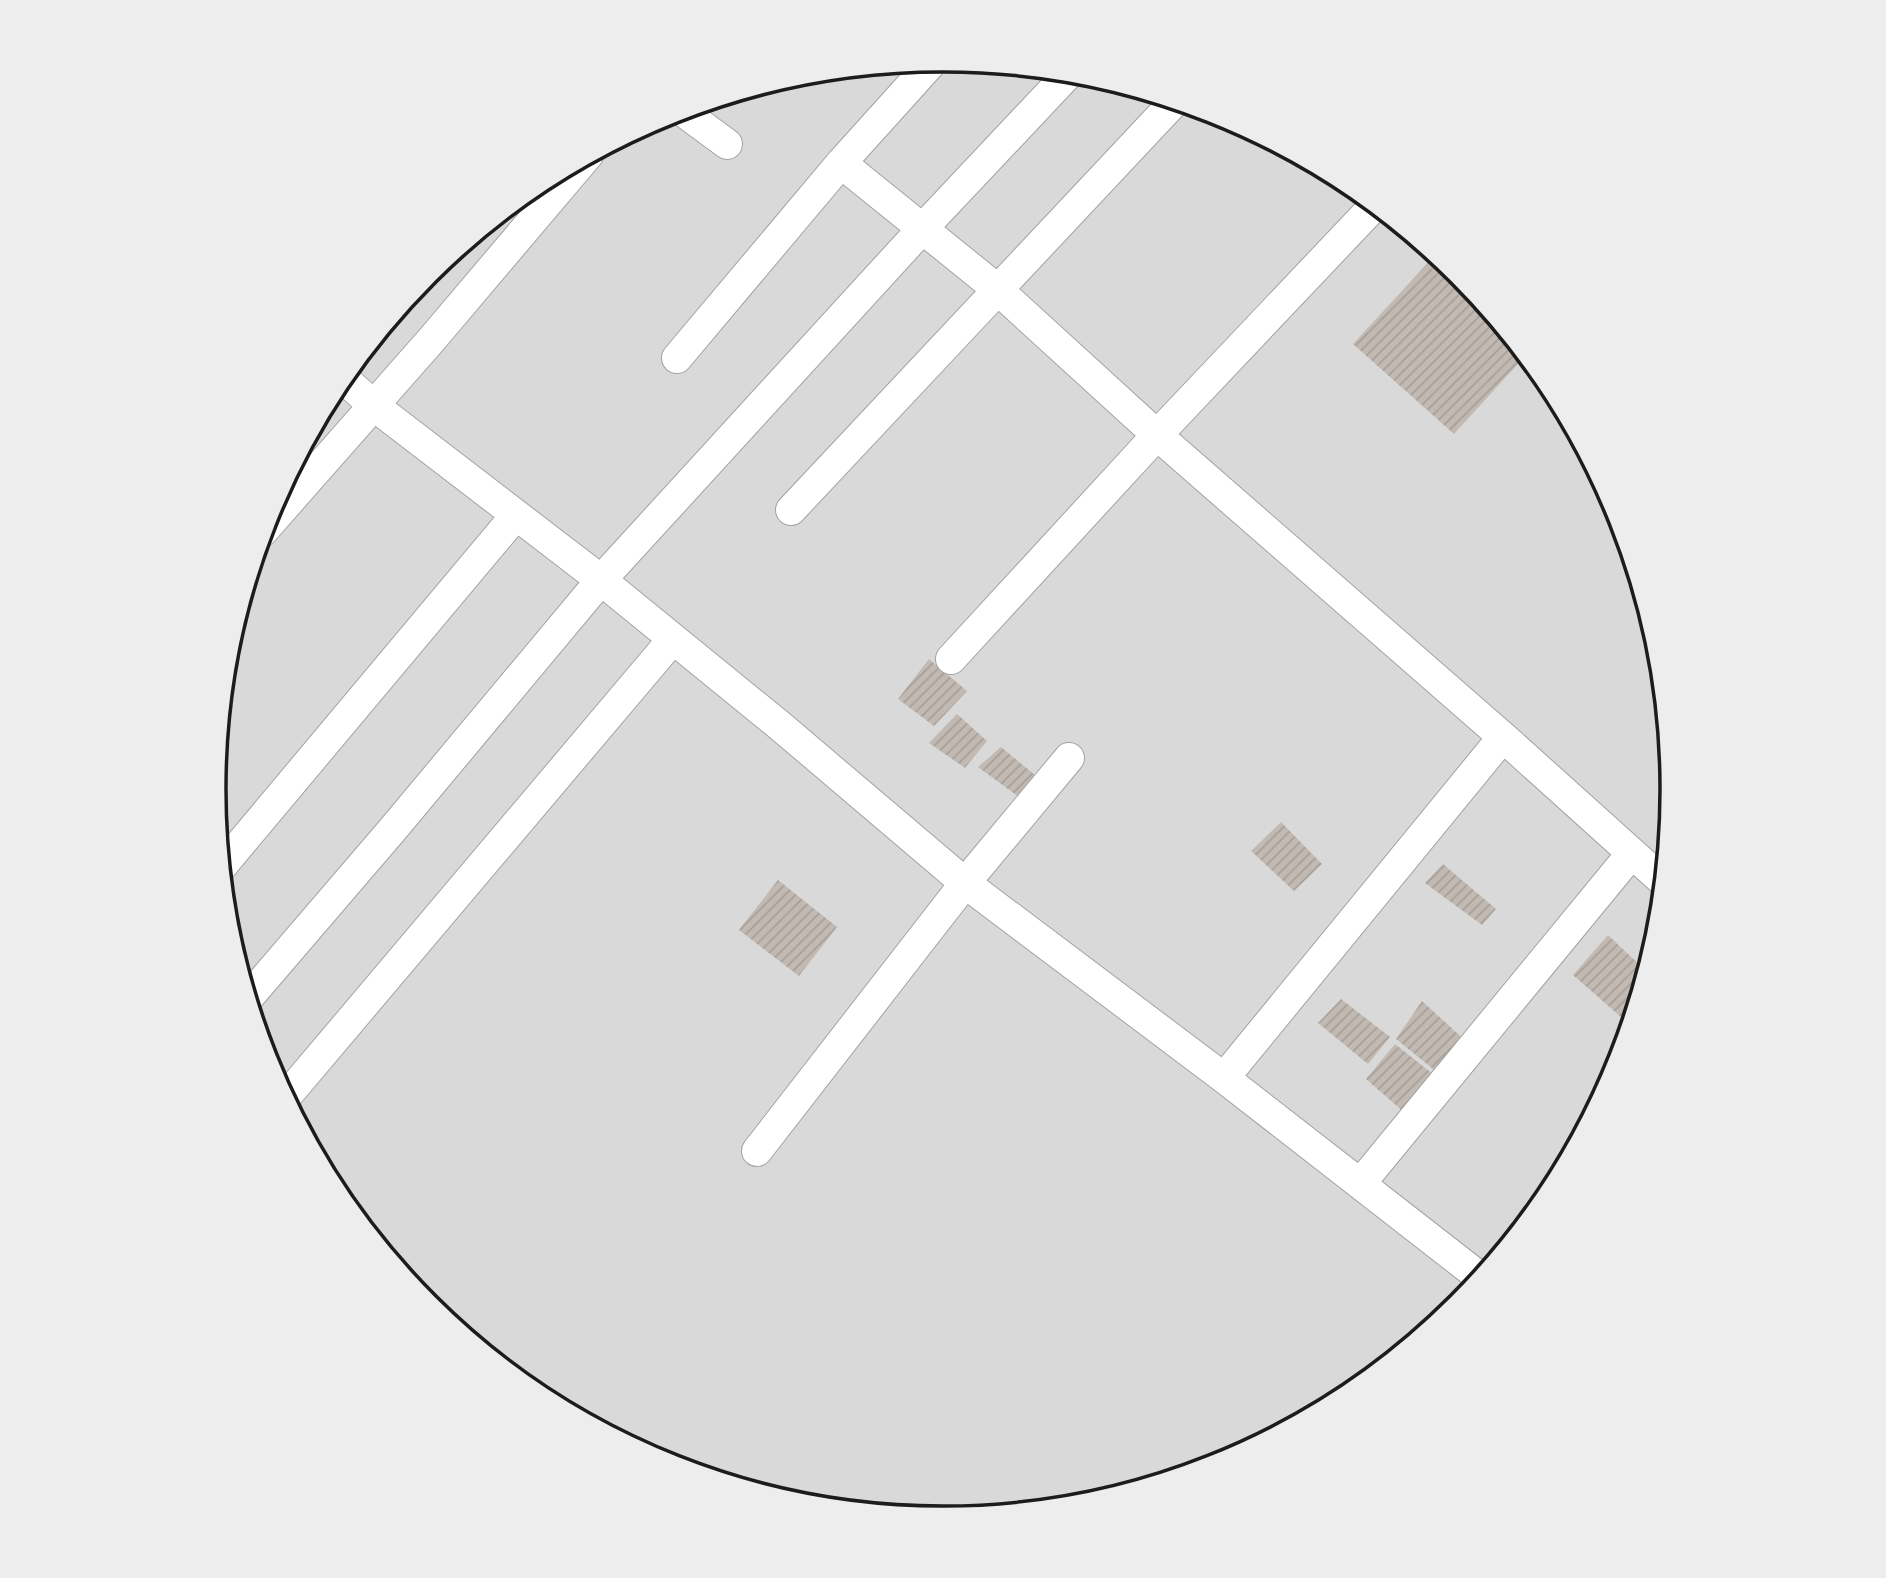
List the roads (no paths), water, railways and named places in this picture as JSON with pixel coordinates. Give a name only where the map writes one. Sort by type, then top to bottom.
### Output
[{"type":"street","points":[[677,358],[841,163],[923,72]]},
{"type":"street","points":[[255,990],[601,580],[1060,82]]},
{"type":"street","points":[[792,510],[1168,108]]},
{"type":"street","points":[[691,118],[727,144]]},
{"type":"street","points":[[841,163],[997,289],[1157,435],[1503,737],[1655,874]]},
{"type":"street","points":[[283,508],[433,338],[569,178]]},
{"type":"street","points":[[951,659],[1157,435],[1368,212]]},
{"type":"street","points":[[351,385],[373,405],[601,580],[965,883],[1224,1077],[1473,1272]]},
{"type":"street","points":[[229,852],[516,515]]},
{"type":"street","points":[[292,1089],[673,639]]},
{"type":"street","points":[[1224,1077],[1503,737]]},
{"type":"street","points":[[757,1151],[965,883],[1069,758]]},
{"type":"street","points":[[1360,1184],[1632,853]]}]
